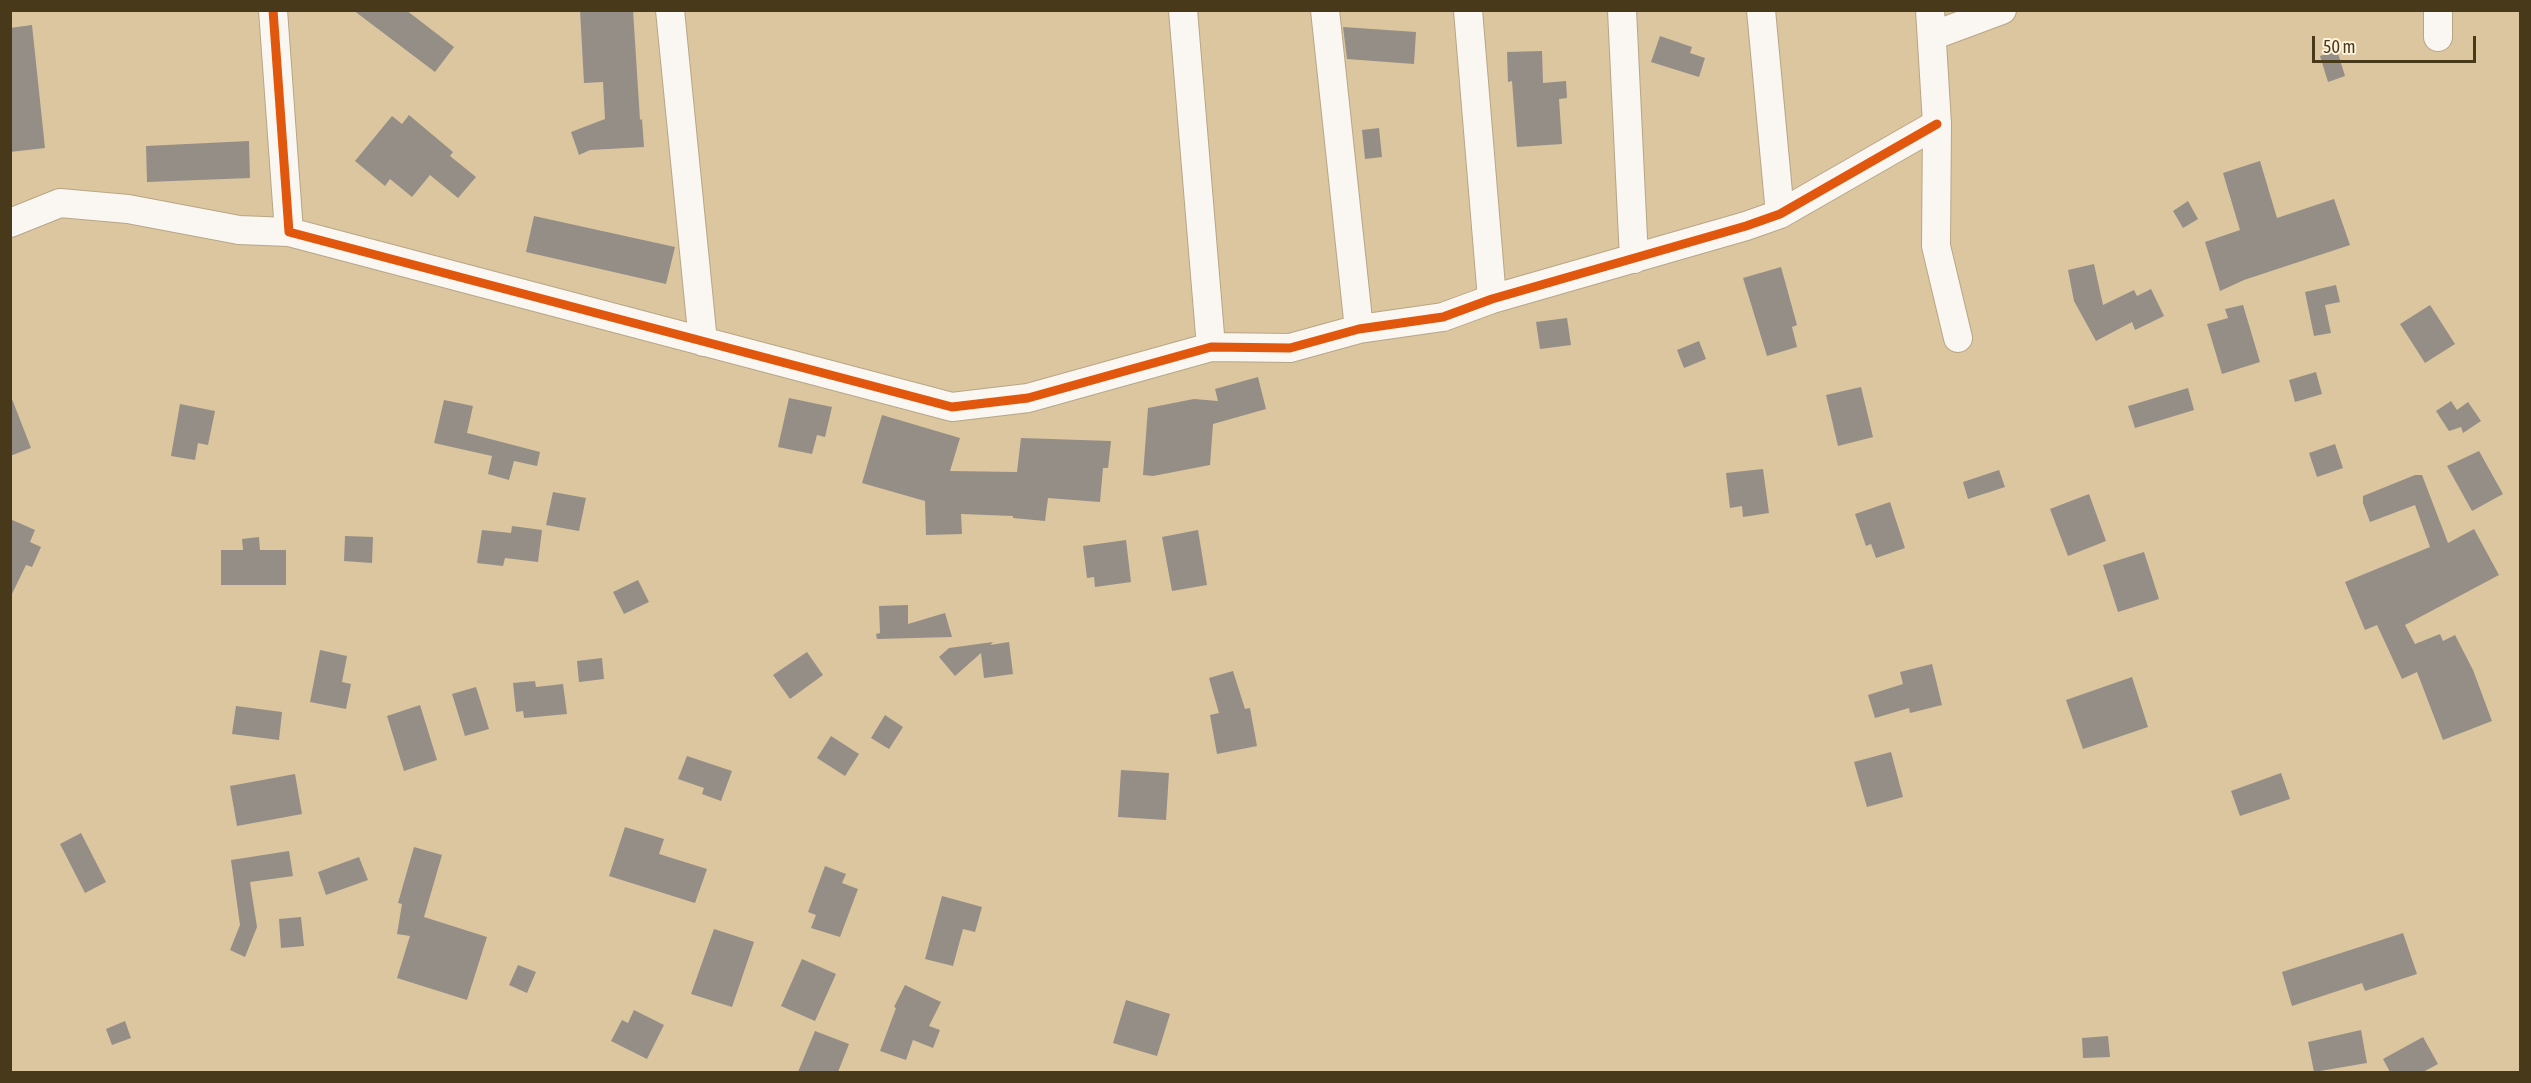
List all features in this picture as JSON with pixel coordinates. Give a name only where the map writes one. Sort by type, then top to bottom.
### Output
[{"type":"street","points":[[273,10],[289,232]]},
{"type":"street","points":[[670,10],[703,342]]},
{"type":"street","points":[[1183,10],[1211,347]]},
{"type":"street","points":[[1325,10],[1359,329]]},
{"type":"street","points":[[1468,10],[1492,299]]},
{"type":"street","points":[[1622,10],[1634,259]]},
{"type":"street","points":[[1761,10],[1780,214]]},
{"type":"street","points":[[1958,338],[1936,246],[1937,124],[1931,23],[2002,10]]},
{"type":"street","points":[[10,223],[60,203],[128,209],[239,230],[289,232],[952,407],[1028,398],[1211,347],[1290,348],[1359,329],[1443,317],[1492,299],[1746,226],[1780,214],[1937,124]]},
{"type":"building","points":[[353,10],[406,10],[454,47],[435,72]]},
{"type":"building","points":[[580,10],[633,10],[640,120],[642,119],[644,147],[590,150],[579,155],[571,132],[605,119],[603,82],[584,83]]},
{"type":"building","points":[[32,25],[45,148],[10,152],[10,28]]},
{"type":"building","points":[[1343,27],[1416,32],[1414,64],[1347,59]]},
{"type":"building","points":[[1660,36],[1692,47],[1690,53],[1705,58],[1699,77],[1651,62]]},
{"type":"building","points":[[2337,50],[2345,76],[2328,82],[2320,56]]},
{"type":"building","points":[[1542,51],[1543,83],[1566,81],[1567,98],[1559,99],[1562,144],[1517,147],[1512,81],[1508,82],[1507,52]]},
{"type":"building","points":[[409,115],[453,152],[450,156],[476,177],[458,198],[430,175],[412,197],[390,179],[385,186],[355,161],[392,116],[402,124]]},
{"type":"building","points":[[1379,128],[1382,157],[1365,159],[1362,130]]},
{"type":"building","points":[[249,141],[250,178],[147,182],[146,146]]},
{"type":"building","points":[[2260,161],[2277,218],[2334,199],[2350,245],[2244,280],[2220,291],[2205,242],[2240,230],[2223,173]]},
{"type":"building","points":[[2188,201],[2198,219],[2183,228],[2173,211]]},
{"type":"building","points":[[534,216],[675,247],[666,284],[526,252]]},
{"type":"building","points":[[2094,264],[2103,305],[2134,290],[2137,296],[2151,289],[2164,316],[2135,330],[2132,322],[2096,341],[2074,301],[2068,270]]},
{"type":"building","points":[[1781,267],[1797,325],[1792,327],[1797,347],[1767,356],[1743,278]]},
{"type":"building","points":[[2336,285],[2340,302],[2325,305],[2331,333],[2314,336],[2305,292]]},
{"type":"building","points":[[2243,305],[2260,362],[2222,374],[2207,324],[2228,318],[2225,309]]},
{"type":"building","points":[[2430,305],[2455,344],[2425,363],[2400,324]]},
{"type":"building","points":[[1567,318],[1571,345],[1540,349],[1536,322]]},
{"type":"building","points":[[1699,341],[1706,359],[1684,368],[1677,350]]},
{"type":"building","points":[[2316,372],[2322,394],[2295,402],[2289,380]]},
{"type":"building","points":[[1258,377],[1266,409],[1213,424],[1210,465],[1153,476],[1143,475],[1148,408],[1194,399],[1218,401],[1215,389]]},
{"type":"building","points":[[1861,387],[1873,437],[1838,446],[1826,395]]},
{"type":"building","points":[[2188,388],[2194,410],[2135,428],[2128,406]]},
{"type":"building","points":[[789,398],[832,407],[825,437],[817,435],[812,454],[778,447]]},
{"type":"building","points":[[10,399],[12,399],[31,448],[10,456]]},
{"type":"building","points":[[444,400],[473,406],[467,433],[540,452],[537,466],[514,461],[509,480],[488,474],[492,456],[434,443]]},
{"type":"building","points":[[2451,401],[2457,410],[2468,402],[2481,421],[2463,433],[2461,427],[2449,431],[2436,411]]},
{"type":"building","points":[[180,404],[215,411],[208,445],[198,443],[195,460],[171,456]]},
{"type":"building","points":[[882,415],[960,438],[950,471],[1017,472],[1021,438],[1111,441],[1108,468],[1103,468],[1100,502],[1048,498],[1045,521],[1013,518],[1013,516],[961,514],[962,534],[926,535],[925,501],[862,483]]},
{"type":"building","points":[[2335,444],[2343,468],[2317,477],[2309,453]]},
{"type":"building","points":[[2479,451],[2503,494],[2472,511],[2447,466]]},
{"type":"building","points":[[1763,469],[1769,513],[1743,517],[1742,506],[1730,508],[1726,473]]},
{"type":"building","points":[[1999,470],[2005,487],[1968,499],[1963,482]]},
{"type":"building","points":[[2415,475],[2422,475],[2448,543],[2474,529],[2499,575],[2405,625],[2415,644],[2440,634],[2443,641],[2455,635],[2473,670],[2492,721],[2443,740],[2417,672],[2402,679],[2377,625],[2365,630],[2345,582],[2430,547],[2415,505],[2370,522],[2363,503],[2363,496]]},
{"type":"building","points":[[553,492],[586,498],[579,531],[546,525]]},
{"type":"building","points":[[2089,494],[2106,541],[2068,556],[2050,509]]},
{"type":"building","points":[[1890,502],[1905,548],[1876,558],[1871,544],[1866,546],[1855,514]]},
{"type":"building","points":[[10,519],[35,530],[30,542],[41,547],[32,567],[26,565],[10,598]]},
{"type":"building","points":[[512,526],[542,530],[538,562],[505,558],[503,566],[477,563],[482,530],[511,533]]},
{"type":"building","points":[[1198,530],[1207,585],[1172,591],[1162,537]]},
{"type":"building","points":[[345,536],[373,537],[372,563],[344,561]]},
{"type":"building","points":[[259,537],[260,550],[286,550],[286,585],[221,585],[221,550],[243,550],[242,539]]},
{"type":"building","points":[[1126,540],[1131,582],[1095,587],[1094,577],[1087,578],[1083,546]]},
{"type":"building","points":[[2144,552],[2159,599],[2118,612],[2103,565]]},
{"type":"building","points":[[638,580],[649,602],[624,614],[613,592]]},
{"type":"building","points":[[908,605],[908,624],[945,613],[952,637],[877,639],[876,634],[880,633],[879,606]]},
{"type":"building","points":[[993,642],[990,645],[1009,642],[1013,674],[984,678],[981,653],[955,676],[939,657],[949,648]]},
{"type":"building","points":[[320,650],[347,656],[342,682],[351,684],[346,709],[310,702]]},
{"type":"building","points":[[807,652],[823,675],[790,699],[773,675]]},
{"type":"building","points":[[602,658],[604,679],[579,682],[577,661]]},
{"type":"building","points":[[1932,664],[1942,705],[1910,713],[1909,708],[1875,718],[1868,695],[1903,684],[1900,672]]},
{"type":"building","points":[[1233,671],[1245,709],[1250,708],[1257,746],[1217,754],[1210,715],[1219,713],[1209,678]]},
{"type":"building","points":[[2132,677],[2148,727],[2083,749],[2066,700]]},
{"type":"building","points":[[535,681],[536,687],[563,684],[567,714],[524,718],[523,711],[516,712],[513,683]]},
{"type":"building","points":[[476,687],[489,729],[465,736],[452,694]]},
{"type":"building","points":[[420,705],[437,760],[404,771],[387,716]]},
{"type":"building","points":[[236,706],[282,712],[279,740],[232,734]]},
{"type":"building","points":[[885,715],[903,727],[889,749],[871,738]]},
{"type":"building","points":[[831,736],[859,754],[845,776],[817,758]]},
{"type":"building","points":[[1891,752],[1903,797],[1867,807],[1854,762]]},
{"type":"building","points":[[687,756],[732,771],[721,801],[702,794],[704,788],[678,779]]},
{"type":"building","points":[[1121,770],[1169,773],[1166,820],[1118,817]]},
{"type":"building","points":[[2281,773],[2290,799],[2240,816],[2231,791]]},
{"type":"building","points":[[295,774],[302,814],[237,826],[230,786]]},
{"type":"building","points":[[625,827],[664,839],[659,854],[707,869],[695,903],[609,876]]},
{"type":"building","points":[[81,833],[106,882],[85,893],[60,844]]},
{"type":"building","points":[[414,847],[442,855],[424,917],[487,937],[467,1000],[397,978],[410,936],[397,934],[402,904],[398,903]]},
{"type":"building","points":[[289,851],[293,876],[250,882],[257,927],[245,957],[230,950],[240,925],[231,860]]},
{"type":"building","points":[[359,857],[368,880],[326,895],[318,872]]},
{"type":"building","points":[[825,866],[846,874],[842,883],[858,889],[840,937],[811,928],[816,915],[808,912]]},
{"type":"building","points":[[942,896],[982,907],[975,932],[963,929],[953,966],[925,959]]},
{"type":"building","points":[[301,917],[304,946],[281,948],[279,919]]},
{"type":"building","points":[[714,929],[754,942],[732,1007],[691,994]]},
{"type":"building","points":[[2403,933],[2417,974],[2365,991],[2362,983],[2292,1006],[2282,972]]},
{"type":"building","points":[[802,959],[836,974],[815,1021],[781,1006]]},
{"type":"building","points":[[518,965],[536,972],[527,993],[509,985]]},
{"type":"building","points":[[905,985],[941,1002],[929,1026],[940,1030],[933,1048],[913,1040],[906,1060],[880,1051],[896,1008],[894,1007]]},
{"type":"building","points":[[1126,1000],[1170,1014],[1157,1056],[1113,1043]]},
{"type":"building","points":[[634,1010],[664,1025],[647,1059],[611,1041],[622,1020],[628,1023]]},
{"type":"building","points":[[125,1021],[131,1038],[112,1045],[106,1029]]},
{"type":"building","points":[[2361,1030],[2367,1063],[2314,1072],[2308,1042]]},
{"type":"building","points":[[815,1031],[849,1044],[838,1072],[798,1072]]},
{"type":"building","points":[[2108,1036],[2110,1057],[2083,1058],[2082,1038]]},
{"type":"building","points":[[2423,1037],[2438,1064],[2423,1072],[2390,1072],[2383,1059]]},
{"type":"cycle path","points":[[273,10],[289,232],[952,407],[1028,398],[1211,347],[1290,348],[1359,329],[1443,317],[1492,299],[1746,226],[1780,214],[1937,124]]}]
